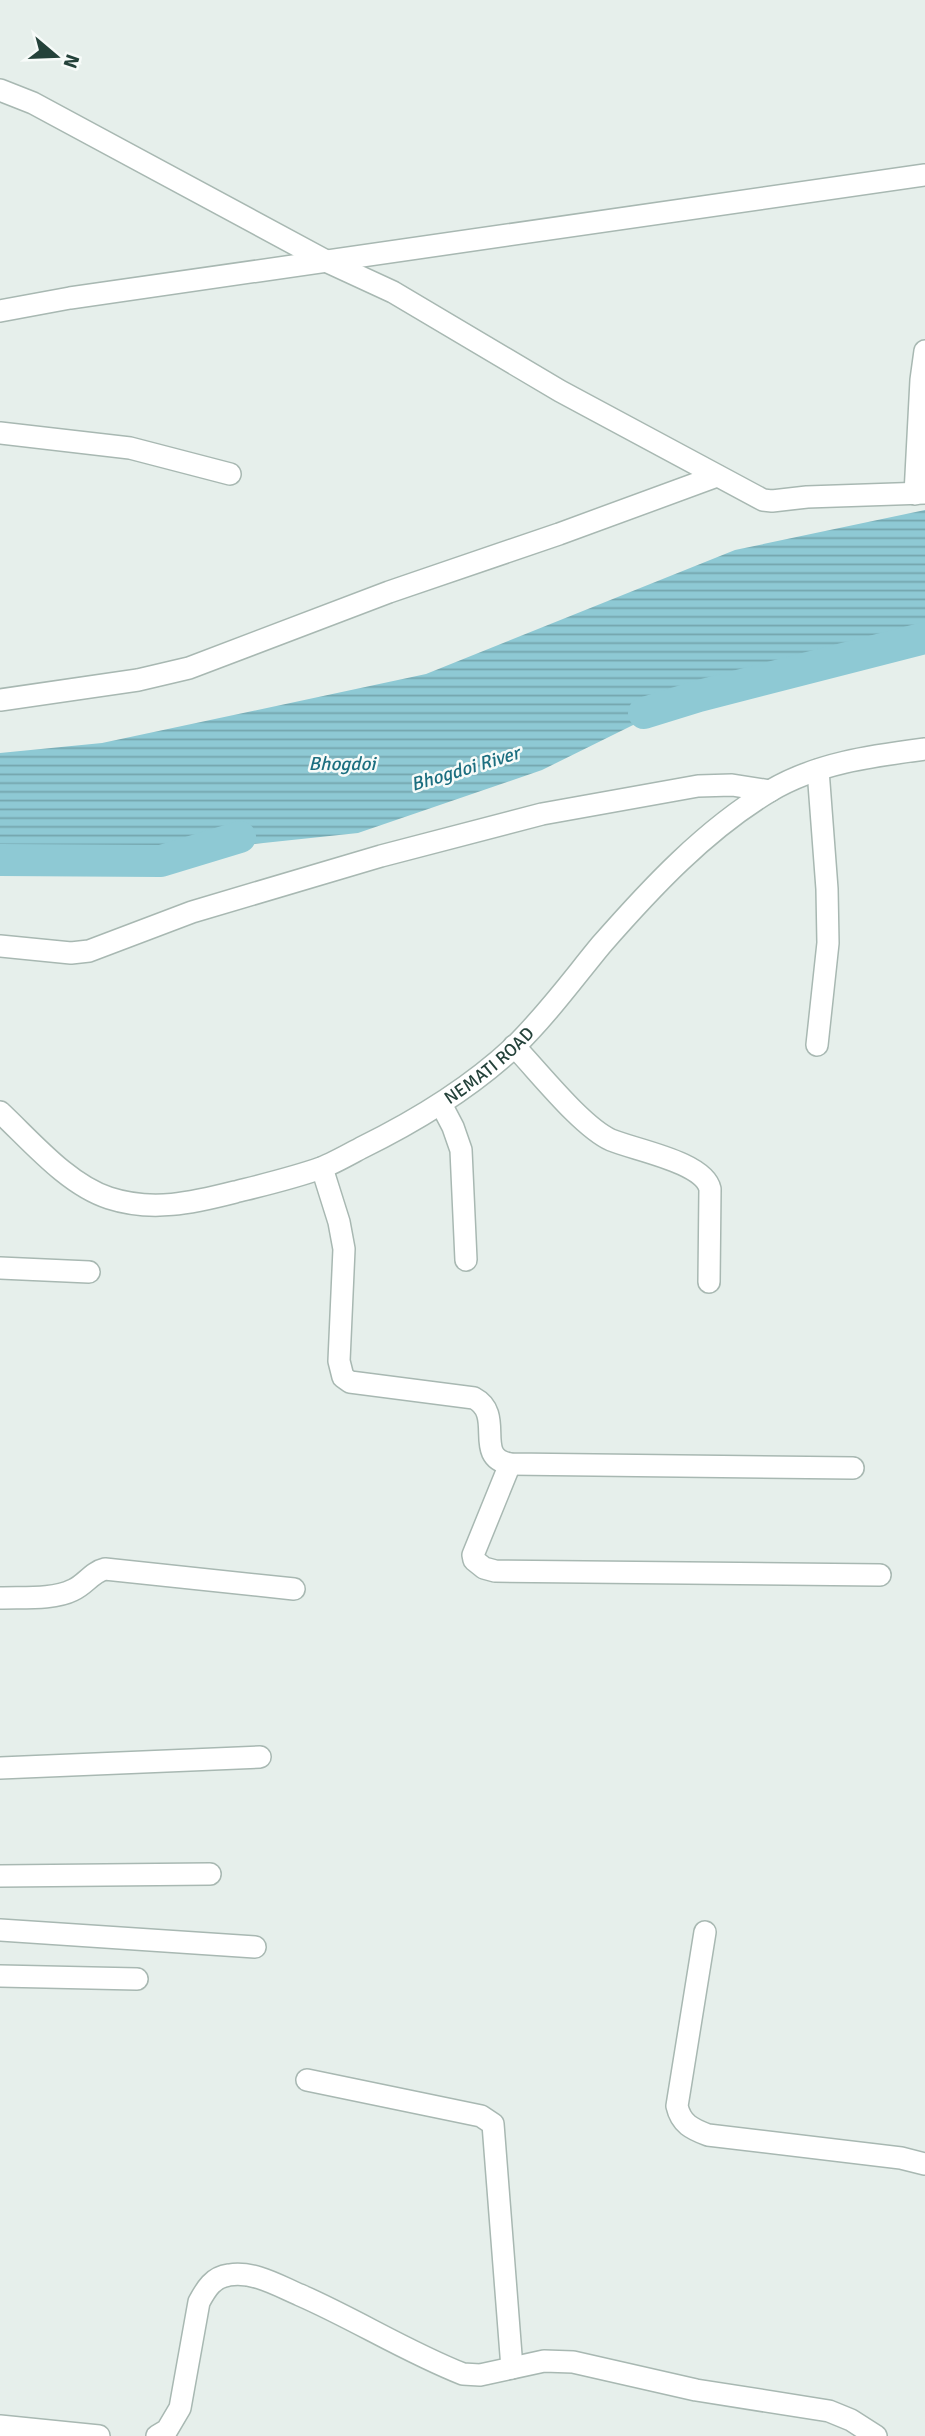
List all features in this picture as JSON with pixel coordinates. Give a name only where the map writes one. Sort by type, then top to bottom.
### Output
[{"type":"street","points":[[0,90],[33,103],[328,262],[393,292],[559,391],[763,500],[920,494],[921,380],[925,351]]},
{"type":"street","points":[[0,312],[70,298],[925,175]]},
{"type":"street","points":[[0,433],[130,448],[230,474]]},
{"type":"street","points":[[0,700],[161,676],[189,668],[389,592],[548,538],[717,476]]},
{"type":"street","name":"NEMATI ROAD","points":[[0,1112],[72,1178],[92,1191],[131,1204],[155,1206],[194,1202],[271,1184],[322,1168],[442,1104],[514,1046],[602,944],[681,860],[720,826],[771,791],[817,770],[876,756],[925,749]]},
{"type":"street","points":[[817,770],[828,921],[817,1045]]},
{"type":"street","points":[[0,946],[71,953],[89,951],[192,912],[381,856],[542,814],[698,786],[732,785],[771,791]]},
{"type":"street","points":[[514,1046],[596,1132],[624,1145],[694,1169],[704,1177],[710,1189],[709,1282]]},
{"type":"street","points":[[442,1104],[458,1137],[461,1150],[466,1261]]},
{"type":"street","points":[[322,1168],[344,1249],[339,1361],[343,1377],[362,1385],[481,1401],[487,1410],[494,1457],[500,1462],[510,1464],[853,1468]]},
{"type":"street","points":[[0,1269],[89,1272]]},
{"type":"street","points":[[510,1464],[473,1555],[474,1560],[484,1568],[495,1571],[583,1573],[880,1575]]},
{"type":"street","points":[[0,1598],[65,1593],[81,1586],[105,1569],[294,1589]]},
{"type":"street","points":[[0,1768],[260,1757]]},
{"type":"street","points":[[0,1876],[210,1874]]},
{"type":"street","points":[[0,1930],[255,1947]]},
{"type":"street","points":[[705,1932],[677,2106],[680,2117],[687,2125],[708,2135],[901,2158],[925,2164]]},
{"type":"street","points":[[0,1976],[137,1979]]},
{"type":"street","points":[[307,2080],[481,2116],[493,2124],[512,2368]]},
{"type":"street","points":[[157,2436],[167,2430],[180,2408],[199,2302],[206,2288],[215,2279],[227,2275],[257,2276],[333,2309],[463,2374],[480,2375],[544,2361],[586,2365],[695,2390],[829,2411],[851,2420],[876,2436]]},
{"type":"street","points":[[0,2426],[99,2436]]},
{"type":"water","name":"Bhogdoi","points":[[925,510],[925,627],[827,651],[700,692],[542,770],[358,833],[0,871],[0,753],[102,743],[426,674],[735,550]]},
{"type":"waterway","name":"Bhogdoi River","points":[[644,713],[699,696],[925,638]]},
{"type":"waterway","name":"Bhogdoi River","points":[[0,860],[161,861],[240,837]]}]
